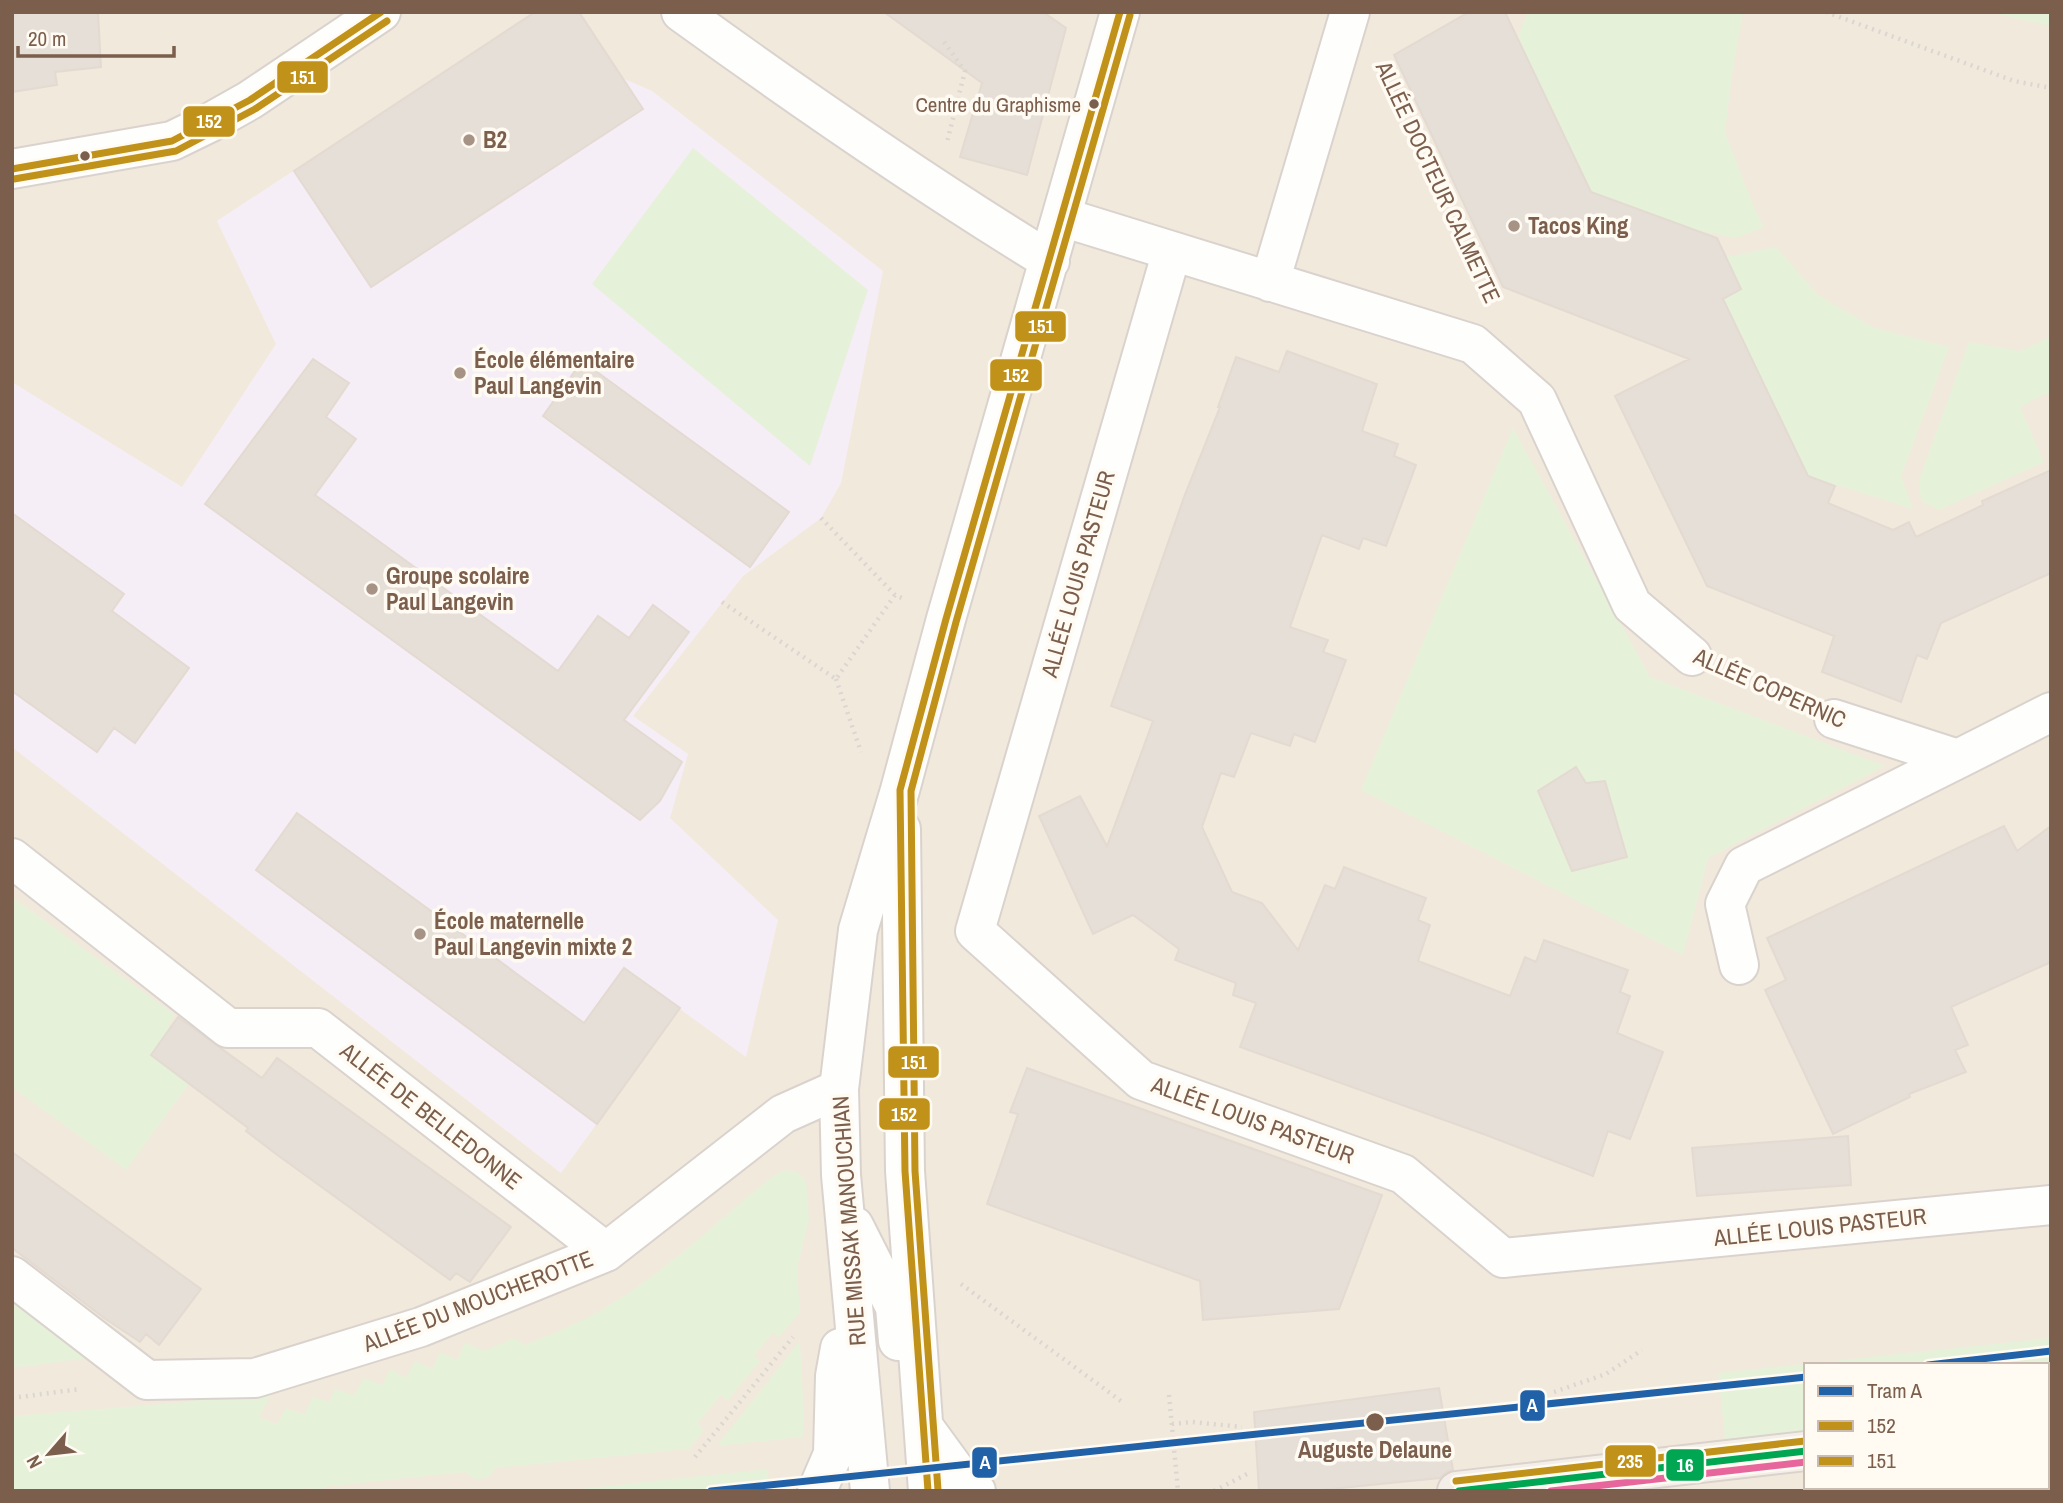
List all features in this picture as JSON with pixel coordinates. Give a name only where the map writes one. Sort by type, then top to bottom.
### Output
[{"type":"main road","points":[[1457,1491],[1804,1451]]},
{"type":"main road","points":[[1923,1491],[1940,1489]]},
{"type":"street","points":[[12,169],[172,141],[250,100],[381,12]]},
{"type":"street","points":[[681,12],[802,100],[936,190],[1050,261]]},
{"type":"street","name":"RUE MISSAK MANOUCHIAN","points":[[870,1491],[843,1205],[839,1089],[858,930],[1120,12]]},
{"type":"street","points":[[1270,282],[1350,12]]},
{"type":"street","points":[[1062,217],[1474,344]]},
{"type":"street","name":"ALLÉE LOUIS PASTEUR","points":[[1172,251],[975,931],[1141,1080],[1403,1174],[1503,1258],[2051,1205]]},
{"type":"street","name":"ALLÉE COPERNIC","points":[[1474,344],[1536,400],[1632,605],[1692,656]]},
{"type":"street","points":[[1739,965],[1725,904],[1744,866],[2051,712]]},
{"type":"street","name":"ALLÉE COPERNIC","points":[[1834,719],[1958,759]]},
{"type":"street","name":"RUE MISSAK MANOUCHIAN","points":[[900,790],[905,1171],[929,1491]]},
{"type":"street","name":"ALLÉE DE BELLEDONNE","points":[[12,859],[228,1028],[318,1028],[610,1249]]},
{"type":"street","points":[[610,1249],[783,1114],[839,1089]]},
{"type":"street","points":[[843,1205],[895,1307],[908,1491]]},
{"type":"street","name":"ALLÉE DU MOUCHEROTTE","points":[[12,1276],[147,1380],[255,1378],[421,1327],[610,1249]]},
{"type":"street","points":[[817,1491],[833,1454],[835,1376],[850,1277]]},
{"type":"street","points":[[926,1430],[961,1478],[976,1491]]},
{"type":"path","points":[[1826,12],[2014,81],[2051,88]]},
{"type":"path","points":[[936,190],[965,71],[944,43]]},
{"type":"path","name":"ALLÉE DOCTEUR CALMETTE","points":[[1378,53],[1499,309],[1474,344]]},
{"type":"path","points":[[821,518],[895,595],[946,619]]},
{"type":"path","points":[[836,679],[895,595]]},
{"type":"path","points":[[722,602],[836,679],[864,762]]},
{"type":"path","name":"ALLÉE COPERNIC","points":[[1692,656],[1834,719]]},
{"type":"path","points":[[951,1277],[1121,1401]]},
{"type":"path","points":[[695,1457],[797,1333]]},
{"type":"path","points":[[1554,1392],[1606,1374],[1642,1350]]},
{"type":"path","points":[[1169,1395],[1178,1491]]},
{"type":"path","points":[[1172,1424],[1242,1427]]},
{"type":"path","points":[[1214,1491],[1247,1474]]},
{"type":"shaded area","points":[[12,12],[2051,12],[2051,1491],[12,1491]]},
{"type":"shaded area","name":"Groupe scolaire Paul Langevin","points":[[535,12],[579,12],[622,78],[652,91],[883,271],[841,483],[821,518],[743,576],[633,716],[688,754],[670,818],[778,920],[746,1057],[680,1009],[561,1173],[12,747],[12,382],[182,487],[276,344],[217,221]]},
{"type":"green space","points":[[1527,12],[1743,12],[1725,133],[1764,227],[1736,238],[1695,230],[1591,192],[1518,38]]},
{"type":"green space","points":[[1995,12],[2051,12],[2051,26],[1996,14]]},
{"type":"green space","points":[[693,148],[868,290],[810,466],[592,284]]},
{"type":"green space","points":[[1776,247],[1818,295],[1874,328],[1949,347],[1901,477],[1913,509],[1808,476],[1723,299],[1741,289],[1726,257]]},
{"type":"green space","points":[[2051,337],[2051,394],[2045,394],[2020,407],[2044,462],[1939,510],[1921,501],[1919,480],[1969,342],[2019,351]]},
{"type":"green space","points":[[1513,428],[1650,677],[1885,766],[1708,858],[1683,955],[1361,790]]},
{"type":"green space","points":[[12,897],[175,1015],[168,1025],[170,1028],[151,1055],[189,1084],[126,1170],[12,1087]]},
{"type":"green space","points":[[786,1170],[796,1172],[806,1180],[809,1219],[797,1268],[800,1312],[779,1337],[773,1332],[754,1356],[760,1361],[728,1400],[721,1395],[697,1424],[704,1430],[689,1449],[496,1468],[488,1478],[474,1479],[465,1472],[323,1487],[319,1491],[307,1488],[285,1491],[12,1491],[12,1416],[188,1402],[279,1380],[259,1417],[277,1424],[286,1408],[304,1414],[313,1397],[329,1402],[335,1389],[354,1395],[364,1378],[382,1385],[390,1369],[406,1378],[415,1361],[432,1369],[440,1352],[457,1360],[465,1343],[484,1351],[515,1338],[525,1345],[584,1319],[649,1279],[776,1174]]},
{"type":"green space","points":[[12,1289],[96,1357],[12,1368]]},
{"type":"green space","points":[[2051,1338],[2051,1411],[2049,1363],[1813,1363]]},
{"type":"green space","points":[[800,1341],[803,1437],[717,1446]]},
{"type":"green space","points":[[1804,1364],[1804,1436],[1726,1445],[1718,1373]]},
{"type":"green space","points":[[768,1469],[769,1491],[561,1491]]},
{"type":"building","points":[[12,12],[98,12],[101,67],[55,72],[57,85],[12,92]]},
{"type":"building","name":"B2","points":[[535,12],[579,12],[643,109],[371,287],[294,171]]},
{"type":"building","points":[[884,12],[1043,12],[1066,28],[1027,175],[960,157],[982,83]]},
{"type":"building","points":[[1469,12],[1505,12],[1591,192],[1717,238],[1741,289],[1723,299],[1808,476],[1835,486],[1828,503],[1893,530],[1909,522],[1916,537],[1983,505],[1982,501],[2051,470],[2051,573],[1941,623],[1927,659],[1917,655],[1901,702],[1822,672],[1834,636],[1707,586],[1615,396],[1689,359],[1503,287],[1394,55]]},
{"type":"building","points":[[1287,351],[1377,384],[1362,431],[1398,444],[1394,456],[1416,465],[1386,546],[1363,538],[1359,549],[1322,535],[1290,627],[1328,640],[1323,652],[1346,660],[1315,742],[1294,734],[1290,746],[1251,733],[1234,777],[1221,773],[1202,827],[1232,892],[1262,903],[1298,950],[1325,885],[1335,889],[1344,867],[1426,898],[1418,920],[1430,925],[1418,961],[1510,996],[1525,957],[1536,962],[1544,940],[1628,970],[1620,992],[1630,996],[1617,1033],[1663,1052],[1630,1139],[1608,1131],[1593,1176],[1240,1047],[1256,1003],[1233,995],[1236,983],[1175,960],[1179,949],[1133,915],[1093,934],[1039,816],[1080,796],[1107,846],[1153,721],[1111,706],[1184,497],[1220,407],[1236,357],[1279,372]]},
{"type":"building","points":[[313,359],[349,383],[326,417],[356,439],[315,495],[558,671],[598,616],[629,638],[653,605],[689,632],[624,720],[682,762],[660,801],[640,820],[205,504]]},
{"type":"building","points":[[582,361],[789,512],[750,567],[543,416]]},
{"type":"building","points":[[12,513],[124,594],[112,611],[189,668],[135,743],[114,728],[97,752],[12,691]]},
{"type":"building","points":[[1576,767],[1586,783],[1605,781],[1627,857],[1572,871],[1538,791]]},
{"type":"building","points":[[297,813],[584,1023],[624,968],[680,1008],[597,1124],[256,870]]},
{"type":"building","points":[[2004,826],[2017,851],[2051,826],[2051,962],[1951,1007],[1968,1045],[1955,1050],[1966,1072],[1909,1094],[1910,1097],[1833,1134],[1765,990],[1786,980],[1767,938]]},
{"type":"building","points":[[178,1017],[262,1078],[277,1058],[511,1227],[470,1282],[456,1273],[450,1280],[276,1154],[246,1131],[248,1128],[151,1055]]},
{"type":"building","points":[[1027,1068],[1382,1195],[1339,1309],[1203,1320],[1200,1281],[987,1204],[1018,1114],[1010,1112]]},
{"type":"building","points":[[1848,1136],[1851,1185],[1697,1196],[1692,1148]]},
{"type":"building","points":[[12,1152],[201,1289],[159,1345],[146,1334],[140,1342],[12,1248]]},
{"type":"building","points":[[1439,1388],[1453,1470],[1440,1478],[1311,1491],[1259,1491],[1254,1412]]},
{"type":"tram line","name":"A","points":[[1946,1363],[2051,1351]]},
{"type":"tram line","name":"A","points":[[711,1491],[1804,1377]]},
{"type":"transit line","name":"152","points":[[12,169],[172,141],[250,100],[381,12]]},
{"type":"transit line","name":"152","points":[[928,1491],[905,1171],[900,790],[946,619],[1120,12]]},
{"type":"transit line","name":"151","points":[[938,1490],[915,1171],[911,791],[956,622],[1130,15]]},
{"type":"transit line","name":"151","points":[[14,179],[176,151],[255,109],[387,21]]},
{"type":"transit line","name":"235","points":[[1456,1481],[1804,1441]]},
{"type":"transit line","name":"16","points":[[1459,1491],[1804,1451]]},
{"type":"transit line","points":[[1551,1491],[1804,1462]]},
{"type":"place","name":"Centre du Graphisme","points":[[1094,104]]},
{"type":"place","name":"B2","points":[[469,140]]},
{"type":"place","name":"Tacos King","points":[[1514,226]]},
{"type":"place","name":"École élémentaire Paul Langevin","points":[[460,373]]},
{"type":"place","name":"Groupe scolaire Paul Langevin","points":[[372,589]]},
{"type":"place","name":"École maternelle Paul Langevin mixte 2","points":[[420,934]]},
{"type":"place","name":"Auguste Delaune","points":[[1375,1422]]}]
